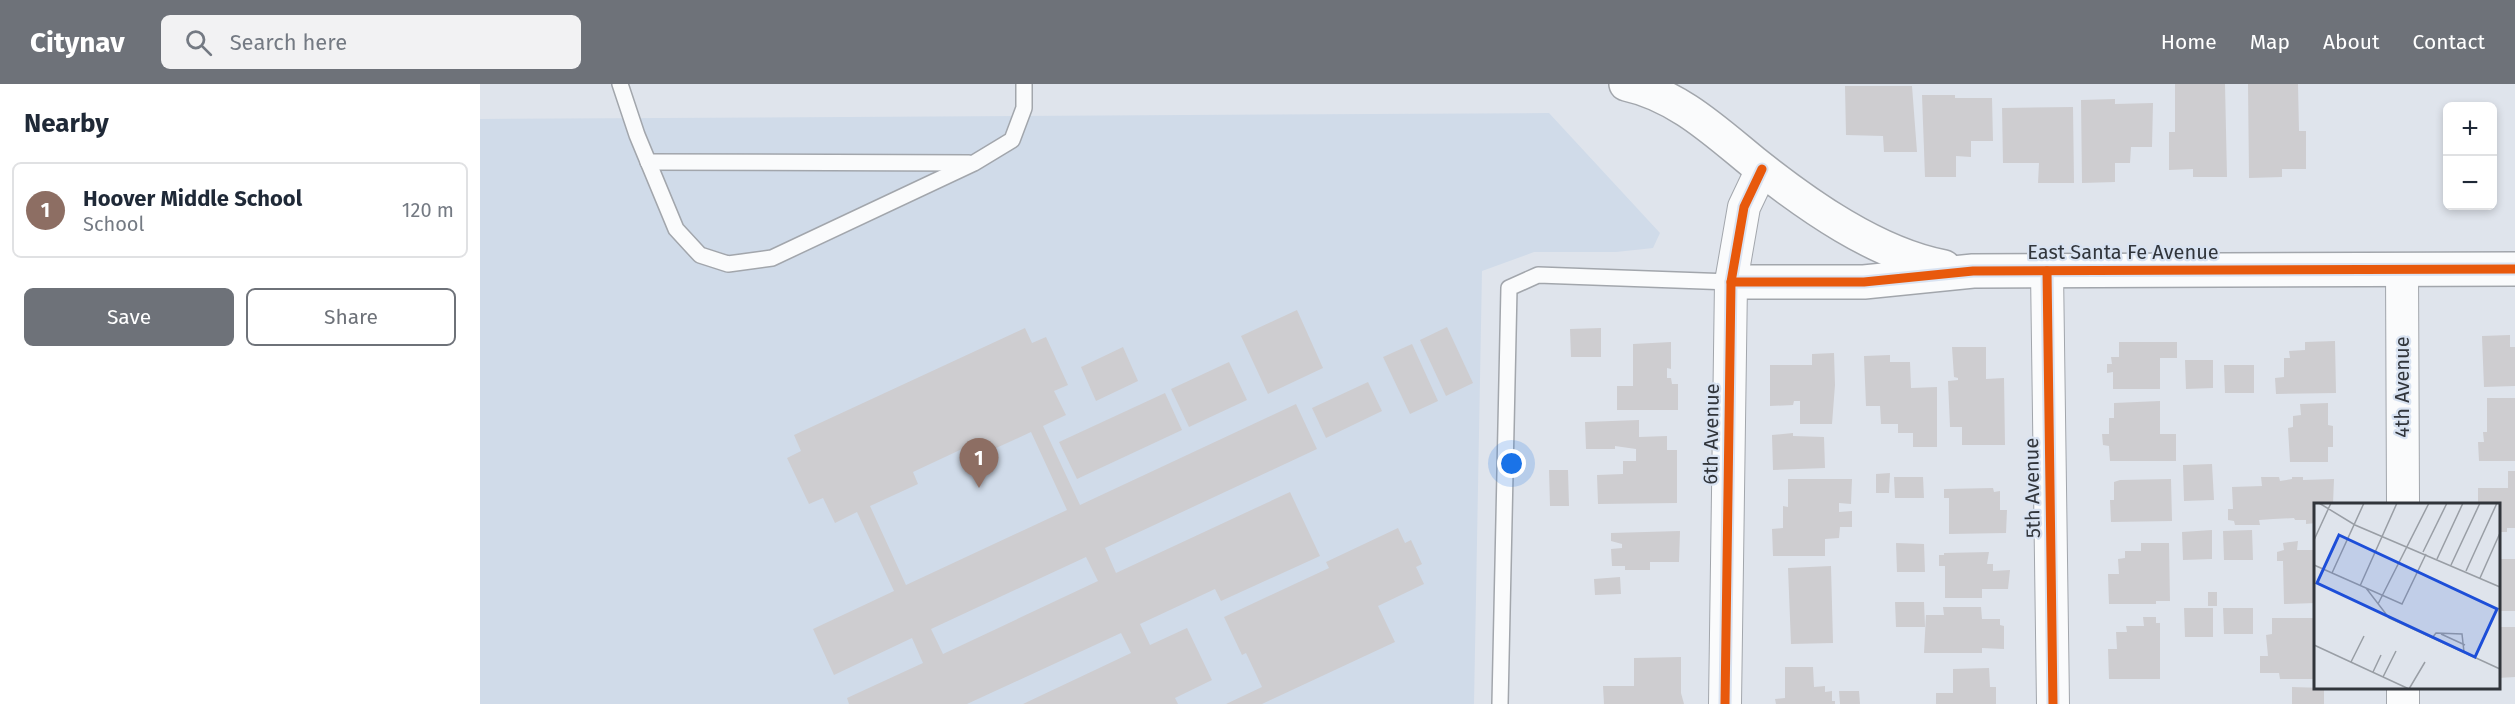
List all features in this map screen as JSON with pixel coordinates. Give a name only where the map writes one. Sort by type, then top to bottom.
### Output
[{"type":"street","name":"East Santa Fe Avenue","points":[[1626,84],[1684,107],[1762,169],[1851,231],[1911,258],[1973,271]]},
{"type":"street","name":"6th Avenue","points":[[1725,704],[1731,282],[1744,207],[1762,169]]},
{"type":"street","name":"4th Avenue","points":[[2402,269],[2403,503]]},
{"type":"street","name":"East Santa Fe Avenue","points":[[1731,282],[1864,282],[1973,271],[2515,269]]},
{"type":"street","name":"5th Avenue","points":[[2048,271],[2053,704]]},
{"type":"lane","points":[[620,84],[648,162],[676,229],[700,255],[728,264],[772,258],[974,163],[1011,140],[1024,108],[1024,84]]},
{"type":"lane","points":[[648,162],[974,163]]},
{"type":"lane","points":[[1500,704],[1509,288],[1538,275],[1731,282]]},
{"type":"shaded area","points":[[1549,113],[1660,233],[1653,248],[1616,252],[1534,252],[1482,271],[1474,704],[480,704],[480,119]]},
{"type":"building","points":[[2175,84],[2225,84],[2227,177],[2193,177],[2193,169],[2169,170],[2169,132],[2175,132]]},
{"type":"building","points":[[2248,84],[2298,84],[2299,131],[2306,131],[2306,169],[2282,169],[2282,177],[2249,178]]},
{"type":"building","points":[[1845,86],[1912,86],[1917,152],[1884,152],[1883,136],[1846,135]]},
{"type":"building","points":[[1922,95],[1992,98],[1993,141],[1971,141],[1971,157],[1956,156],[1956,177],[1925,177]]},
{"type":"building","points":[[2115,99],[2115,104],[2153,103],[2152,147],[2131,147],[2130,163],[2115,163],[2115,182],[2082,183],[2081,100]]},
{"type":"building","points":[[2073,107],[2074,183],[2038,183],[2039,163],[2003,163],[2002,108]]},
{"type":"building","points":[[1297,310],[1323,368],[1268,394],[1241,336]]},
{"type":"building","points":[[1447,327],[1473,383],[1446,396],[1420,340]]},
{"type":"building","points":[[1025,328],[1032,343],[1046,337],[1068,385],[1054,391],[1066,415],[1043,426],[1080,505],[1296,404],[1317,449],[1105,548],[1116,573],[1290,492],[1320,556],[1221,601],[1215,589],[1140,624],[1150,645],[1187,628],[1212,680],[1175,698],[1178,704],[1023,704],[1131,653],[1121,633],[967,704],[849,704],[847,698],[923,663],[912,638],[834,675],[813,629],[894,591],[857,512],[835,523],[823,498],[809,504],[787,458],[801,451],[794,435]],"holes":[[[1031,432],[1067,510],[906,585],[870,506],[918,484],[913,472],[977,442],[983,454]],[[1086,557],[1098,581],[943,654],[931,629]]]},
{"type":"building","points":[[1601,328],[1601,357],[1571,357],[1570,329]]},
{"type":"building","points":[[2510,335],[2510,347],[2515,347],[2515,386],[2484,387],[2482,336]]},
{"type":"building","points":[[2335,341],[2336,393],[2276,394],[2275,378],[2284,377],[2284,358],[2290,358],[2289,351],[2305,350],[2305,342]]},
{"type":"building","points":[[1671,342],[1671,369],[1667,368],[1667,378],[1671,378],[1672,384],[1678,384],[1678,410],[1617,410],[1617,386],[1633,386],[1633,344]]},
{"type":"building","points":[[2119,342],[2177,342],[2177,358],[2160,358],[2160,389],[2113,389],[2113,372],[2107,373],[2107,364],[2112,364],[2111,357],[2119,357]]},
{"type":"building","points":[[1412,344],[1438,401],[1410,414],[1383,357]]},
{"type":"building","points":[[1123,347],[1138,381],[1096,401],[1081,367]]},
{"type":"building","points":[[1952,347],[1986,347],[1986,379],[2004,378],[2005,445],[1962,445],[1962,427],[1950,427],[1948,381],[1958,380],[1954,377]]},
{"type":"building","points":[[1834,353],[1835,385],[1832,424],[1800,424],[1800,401],[1794,401],[1793,405],[1770,406],[1770,365],[1812,365],[1812,354]]},
{"type":"building","points":[[1890,355],[1890,362],[1910,362],[1911,388],[1937,387],[1937,447],[1913,447],[1913,433],[1898,433],[1898,424],[1881,424],[1880,406],[1866,406],[1864,356]]},
{"type":"building","points":[[2185,360],[2213,360],[2213,388],[2186,389]]},
{"type":"building","points":[[1229,362],[1247,400],[1189,427],[1171,389]]},
{"type":"building","points":[[2224,365],[2254,365],[2254,393],[2225,393]]},
{"type":"building","points":[[1368,382],[1382,411],[1326,438],[1312,408]]},
{"type":"building","points":[[1165,393],[1182,430],[1077,479],[1059,442]]},
{"type":"building","points":[[2487,398],[2515,398],[2515,461],[2479,461],[2478,442],[2484,442],[2483,432],[2487,432]]},
{"type":"building","points":[[2160,401],[2160,434],[2176,434],[2176,461],[2110,461],[2109,446],[2103,445],[2102,434],[2109,434],[2109,418],[2114,418],[2114,403]]},
{"type":"building","points":[[2328,403],[2328,425],[2333,426],[2333,447],[2328,447],[2328,462],[2290,462],[2288,428],[2293,427],[2293,416],[2301,415],[2300,404]]},
{"type":"building","points":[[1639,420],[1639,437],[1667,436],[1667,450],[1677,450],[1677,503],[1598,504],[1597,475],[1623,474],[1623,461],[1636,461],[1636,449],[1615,446],[1615,449],[1586,449],[1585,422]]},
{"type":"building","points":[[1793,433],[1793,436],[1824,437],[1825,468],[1773,470],[1772,435]]},
{"type":"building","points":[[2212,464],[2214,500],[2184,501],[2183,465]]},
{"type":"building","points":[[1549,470],[1568,470],[1569,506],[1550,506]]},
{"type":"building","points":[[2508,471],[2515,471],[2515,528],[2507,528],[2507,532],[2500,532],[2500,503],[2478,503],[2478,488],[2508,488]]},
{"type":"building","points":[[1890,473],[1889,493],[1876,493],[1876,474]]},
{"type":"building","points":[[1894,477],[1923,477],[1924,498],[1895,498]]},
{"type":"building","points":[[2261,477],[2279,477],[2280,481],[2292,479],[2292,477],[2303,477],[2303,480],[2334,479],[2333,503],[2314,503],[2314,523],[2306,524],[2306,520],[2295,520],[2294,518],[2259,520],[2260,525],[2235,525],[2234,521],[2228,520],[2228,509],[2233,509],[2232,487],[2262,486]]},
{"type":"building","points":[[1788,479],[1852,479],[1851,504],[1839,503],[1839,512],[1852,511],[1852,527],[1840,527],[1839,538],[1825,539],[1825,556],[1773,556],[1772,529],[1783,528],[1783,506],[1788,507]]},
{"type":"building","points":[[2171,479],[2172,521],[2111,522],[2110,500],[2114,500],[2114,482]]},
{"type":"building","points":[[1993,488],[1994,492],[2000,491],[2000,510],[2007,510],[2006,533],[1949,534],[1949,498],[1944,498],[1944,489]]},
{"type":"building","points":[[1398,528],[1405,543],[1411,540],[1422,564],[1416,567],[1424,584],[1378,606],[1395,642],[1262,704],[1226,704],[1262,687],[1246,653],[1242,655],[1224,617],[1329,568],[1326,562]]},
{"type":"building","points":[[2212,530],[2212,559],[2183,560],[2182,532]]},
{"type":"building","points":[[2252,530],[2253,560],[2224,560],[2223,531]]},
{"type":"building","points":[[1680,531],[1679,562],[1650,562],[1650,570],[1625,570],[1625,566],[1612,566],[1611,549],[1622,548],[1622,544],[1611,541],[1611,533]]},
{"type":"building","points":[[2298,541],[2297,550],[2314,550],[2314,603],[2284,604],[2283,561],[2277,561],[2277,552],[2284,550],[2283,543]]},
{"type":"building","points":[[1896,543],[1924,544],[1925,572],[1897,572]]},
{"type":"building","points":[[2141,543],[2169,543],[2170,601],[2156,601],[2156,604],[2109,604],[2108,574],[2119,574],[2118,559],[2125,558],[2125,551],[2141,551]]},
{"type":"building","points":[[1989,552],[1987,564],[1993,564],[1993,571],[2010,570],[2008,589],[1982,589],[1982,598],[1945,598],[1945,566],[1939,566],[1939,555]]},
{"type":"building","points":[[2500,559],[2515,559],[2515,611],[2500,611]]},
{"type":"building","points":[[1831,566],[1833,643],[1791,644],[1788,568]]},
{"type":"building","points":[[1620,577],[1621,594],[1595,595],[1594,579]]},
{"type":"building","points":[[2208,592],[2217,592],[2217,606],[2208,606]]},
{"type":"building","points":[[1895,602],[1924,602],[1925,627],[1896,627]]},
{"type":"building","points":[[1943,607],[1981,607],[1982,619],[2000,619],[2000,625],[2004,626],[2004,649],[1982,648],[1982,653],[1924,653],[1926,615],[1944,615]]},
{"type":"building","points":[[2184,608],[2213,608],[2213,637],[2185,637]]},
{"type":"building","points":[[2223,608],[2253,608],[2253,634],[2224,634]]},
{"type":"building","points":[[2143,617],[2156,617],[2156,623],[2160,623],[2160,679],[2109,679],[2108,649],[2117,649],[2116,632],[2127,632],[2126,626],[2144,626]]},
{"type":"building","points":[[2272,618],[2314,618],[2314,679],[2280,679],[2279,673],[2260,673],[2260,656],[2268,656],[2266,635],[2272,634]]},
{"type":"building","points":[[2500,627],[2515,627],[2515,677],[2500,678]]},
{"type":"building","points":[[1681,657],[1681,693],[1684,704],[1604,704],[1603,686],[1634,686],[1634,658]]},
{"type":"building","points":[[1785,667],[1813,667],[1814,687],[1825,686],[1825,692],[1832,691],[1832,701],[1835,701],[1835,704],[1776,704],[1775,699],[1785,698]]},
{"type":"building","points":[[1989,668],[1990,687],[1996,687],[1996,704],[1936,704],[1936,693],[1953,693],[1953,669]]},
{"type":"building","points":[[2292,687],[2324,689],[2324,704],[2292,704]]},
{"type":"building","points":[[1839,691],[1859,691],[1860,704],[1840,704]]},
{"type":"cycle path","points":[[1725,704],[1731,282],[1744,207],[1762,169]]},
{"type":"cycle path","points":[[1731,282],[1864,282],[1973,271],[2515,269]]},
{"type":"cycle path","points":[[2047,271],[2053,704]]},
{"type":"place","name":"Hoover Middle School","points":[[979,488]]}]
